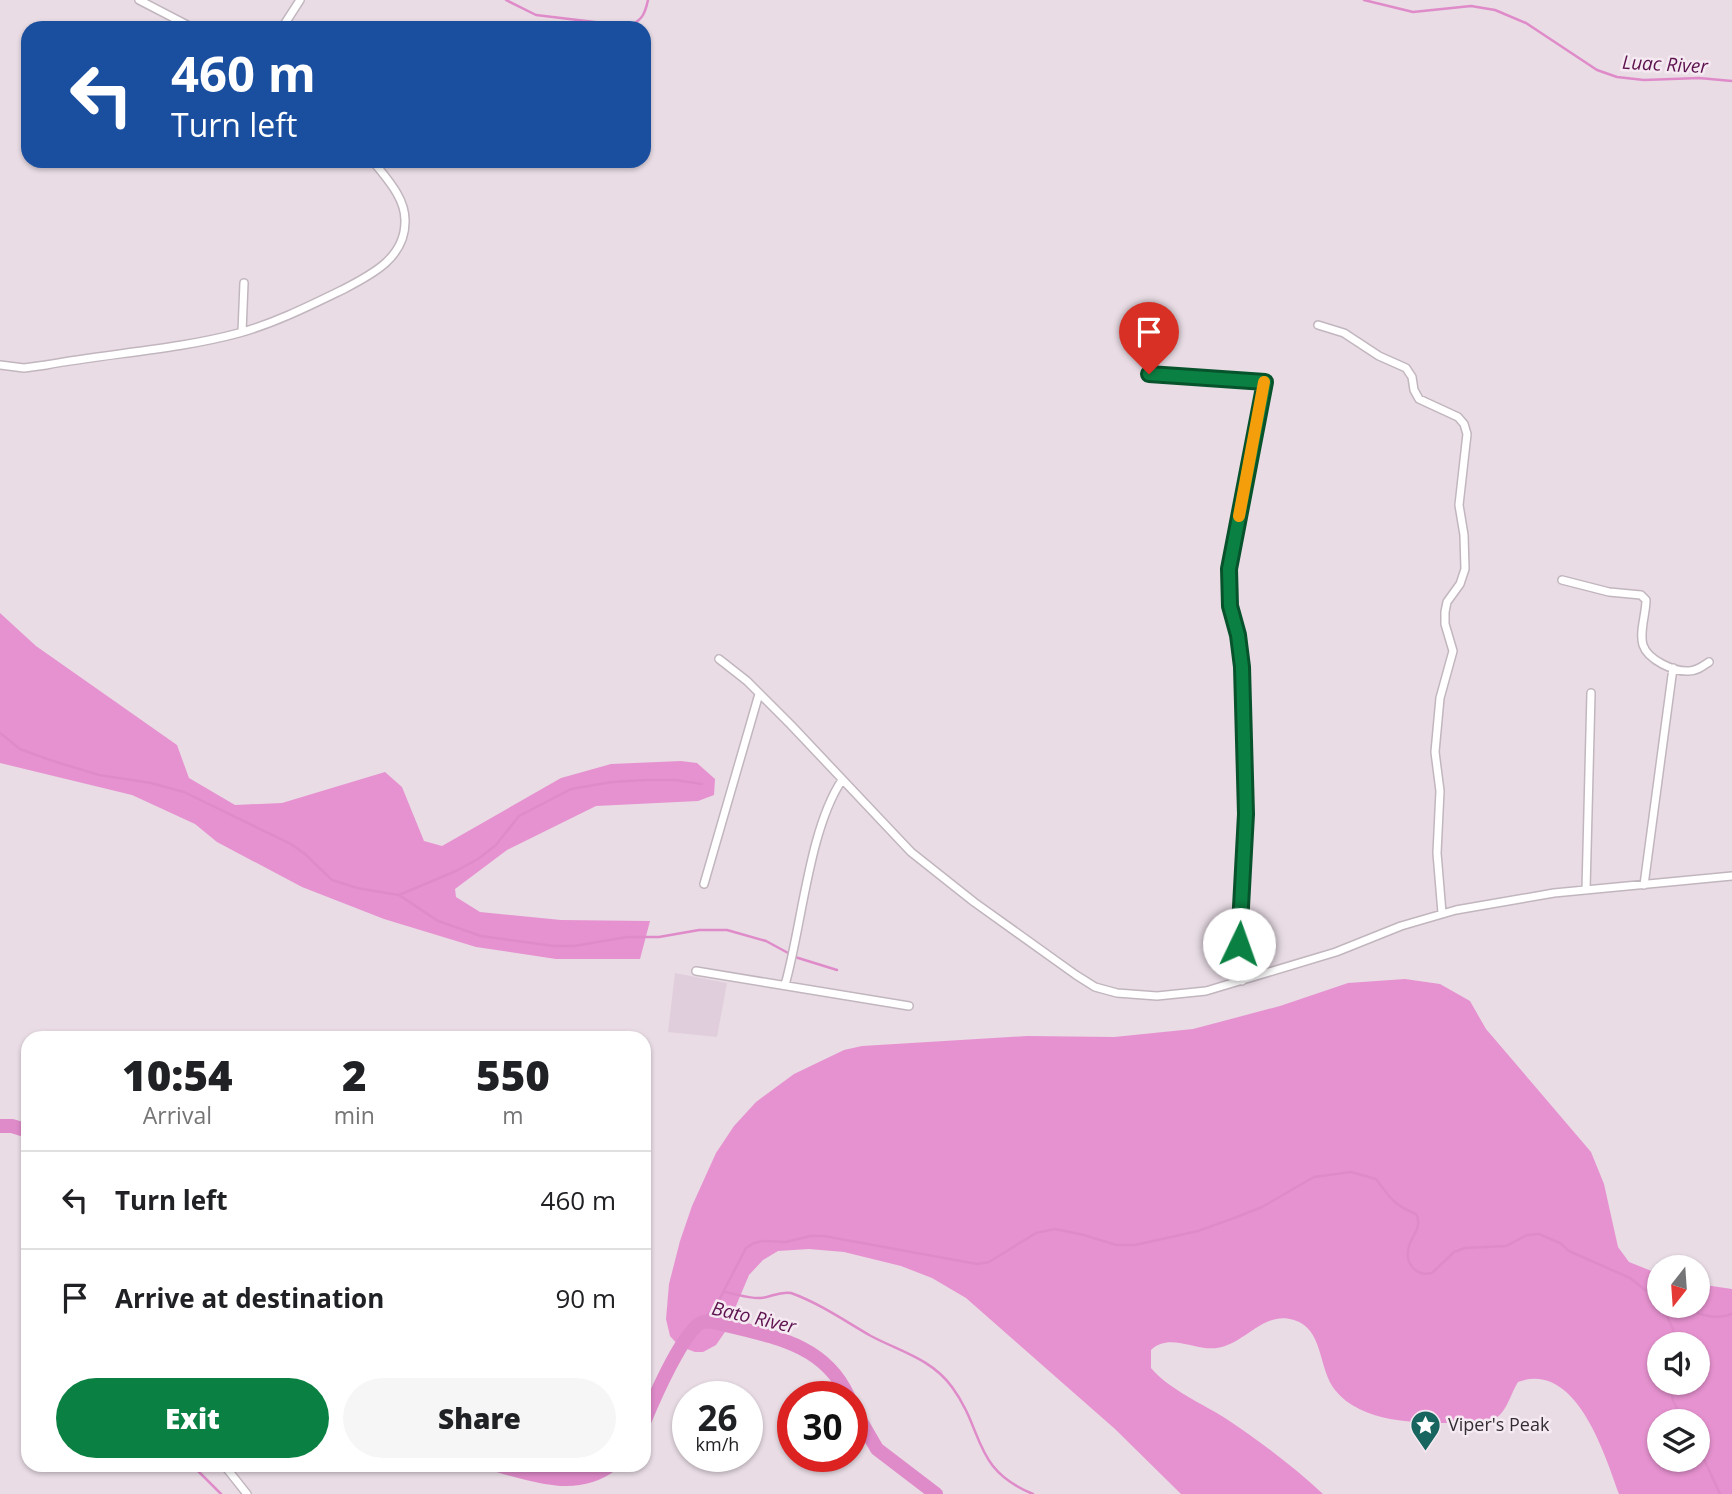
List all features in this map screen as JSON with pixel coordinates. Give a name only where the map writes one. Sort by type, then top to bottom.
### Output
[{"type":"street","points":[[139,0],[180,21]]},
{"type":"street","points":[[286,21],[300,0]]},
{"type":"street","points":[[0,365],[24,368],[206,341],[242,332],[308,307],[368,276],[393,257],[402,243],[406,217],[394,188],[378,168]]},
{"type":"street","points":[[242,332],[244,283]]},
{"type":"street","points":[[1318,325],[1357,339],[1380,356],[1406,368],[1419,399],[1458,417],[1467,434],[1459,505],[1465,544],[1465,569],[1445,611],[1445,624],[1452,651],[1440,698],[1435,752],[1440,791],[1437,833],[1442,913]]},
{"type":"street","points":[[1149,374],[1265,382],[1228,586],[1242,667],[1246,814],[1239,944],[1242,981]]},
{"type":"street","points":[[1562,580],[1609,592],[1641,595],[1646,600],[1642,639],[1644,648],[1660,662],[1673,668],[1691,671],[1709,662]]},
{"type":"street","points":[[719,659],[759,694],[898,839],[944,879],[1095,986],[1132,995],[1171,996],[1206,991],[1336,952],[1442,913],[1554,893],[1732,876]]},
{"type":"street","points":[[1644,885],[1673,668]]},
{"type":"street","points":[[1586,890],[1591,693]]},
{"type":"street","points":[[704,884],[759,694]]},
{"type":"street","points":[[785,985],[813,858],[829,804],[842,780]]},
{"type":"street","points":[[696,971],[909,1006]]},
{"type":"street","points":[[230,1472],[247,1494]]},
{"type":"shaded area","points":[[0,613],[36,646],[177,745],[189,778],[235,805],[282,803],[385,772],[402,787],[424,841],[442,846],[561,778],[611,764],[681,761],[697,763],[715,779],[714,795],[698,801],[596,806],[507,850],[455,889],[456,897],[480,912],[561,920],[650,921],[640,959],[556,959],[476,947],[384,919],[302,887],[217,842],[195,824],[132,795],[0,763]]},
{"type":"shaded area","points":[[675,973],[727,983],[717,1037],[668,1032]]},
{"type":"shaded area","points":[[1405,979],[1440,984],[1470,1001],[1486,1029],[1591,1152],[1604,1184],[1618,1247],[1629,1262],[1647,1269],[1647,1318],[1710,1318],[1710,1286],[1732,1289],[1732,1494],[1619,1494],[1585,1415],[1572,1397],[1556,1385],[1538,1379],[1518,1382],[1503,1411],[1487,1422],[1423,1422],[1374,1415],[1346,1401],[1335,1390],[1311,1332],[1294,1320],[1283,1318],[1264,1323],[1237,1341],[1217,1348],[1174,1342],[1158,1345],[1151,1350],[1151,1368],[1177,1390],[1265,1446],[1323,1494],[1181,1494],[1115,1429],[966,1298],[932,1278],[901,1266],[844,1252],[809,1249],[778,1251],[763,1260],[749,1275],[725,1332],[716,1345],[703,1352],[695,1352],[679,1346],[670,1336],[666,1319],[669,1284],[692,1206],[716,1153],[734,1126],[756,1102],[794,1074],[844,1050],[862,1046],[1027,1036],[1114,1037],[1193,1029],[1280,1006],[1348,983]]},
{"type":"waterway","name":"Luac River","points":[[506,0],[536,15],[586,21]]},
{"type":"waterway","name":"Luac River","points":[[638,21],[646,9],[648,0]]},
{"type":"waterway","name":"Luac River","points":[[1364,0],[1413,12],[1471,6],[1495,10],[1526,23],[1597,70],[1617,77],[1732,81]]},
{"type":"waterway","points":[[0,733],[20,749],[50,760],[99,775],[151,783],[184,792],[291,844],[332,880],[357,888],[399,895],[438,921],[481,936],[554,946],[574,946],[627,937],[659,937],[699,930],[727,930],[766,941],[790,954]]},
{"type":"waterway","points":[[399,895],[478,859],[496,845],[519,816],[571,789],[645,780],[675,780],[702,784]]},
{"type":"waterway","points":[[795,957],[837,970]]},
{"type":"waterway","name":"Bato River","points":[[0,1126],[21,1129]]},
{"type":"waterway","points":[[702,1322],[718,1302],[746,1248],[754,1243],[786,1242],[810,1236],[824,1236],[977,1264],[989,1262],[1036,1233],[1055,1229],[1116,1245],[1135,1245],[1198,1231],[1262,1207],[1314,1177],[1351,1172],[1376,1179],[1397,1204],[1416,1214],[1418,1225],[1409,1246],[1408,1258],[1412,1267],[1421,1273],[1432,1273],[1454,1252],[1465,1248],[1506,1246],[1527,1235],[1539,1234],[1560,1243],[1569,1251],[1630,1278],[1647,1291]]},
{"type":"waterway","points":[[725,1292],[757,1298],[791,1293],[935,1369],[952,1387],[962,1403],[989,1461],[1013,1484],[1033,1494]]},
{"type":"waterway","points":[[1710,1316],[1732,1314]]},
{"type":"waterway","points":[[1668,1318],[1673,1332]]},
{"type":"waterway","name":"Bato River","points":[[651,1406],[687,1337],[704,1322],[714,1322],[792,1344],[824,1363],[839,1381]]},
{"type":"waterway","points":[[1672,1395],[1677,1409]]},
{"type":"waterway","name":"Bato River","points":[[868,1434],[877,1449],[936,1494]]},
{"type":"waterway","points":[[199,1472],[221,1494]]},
{"type":"waterway","name":"Bato River","points":[[524,1472],[569,1479],[600,1472]]},
{"type":"waterway","points":[[1710,1472],[1720,1494]]},
{"type":"slow traffic","points":[[1239,516],[1264,382]]},
{"type":"place","name":"Viper's Peak","points":[[1425,1452]]},
{"type":"route","points":[[1149,374],[1265,382],[1228,586],[1242,667],[1246,814],[1239,944]]}]
